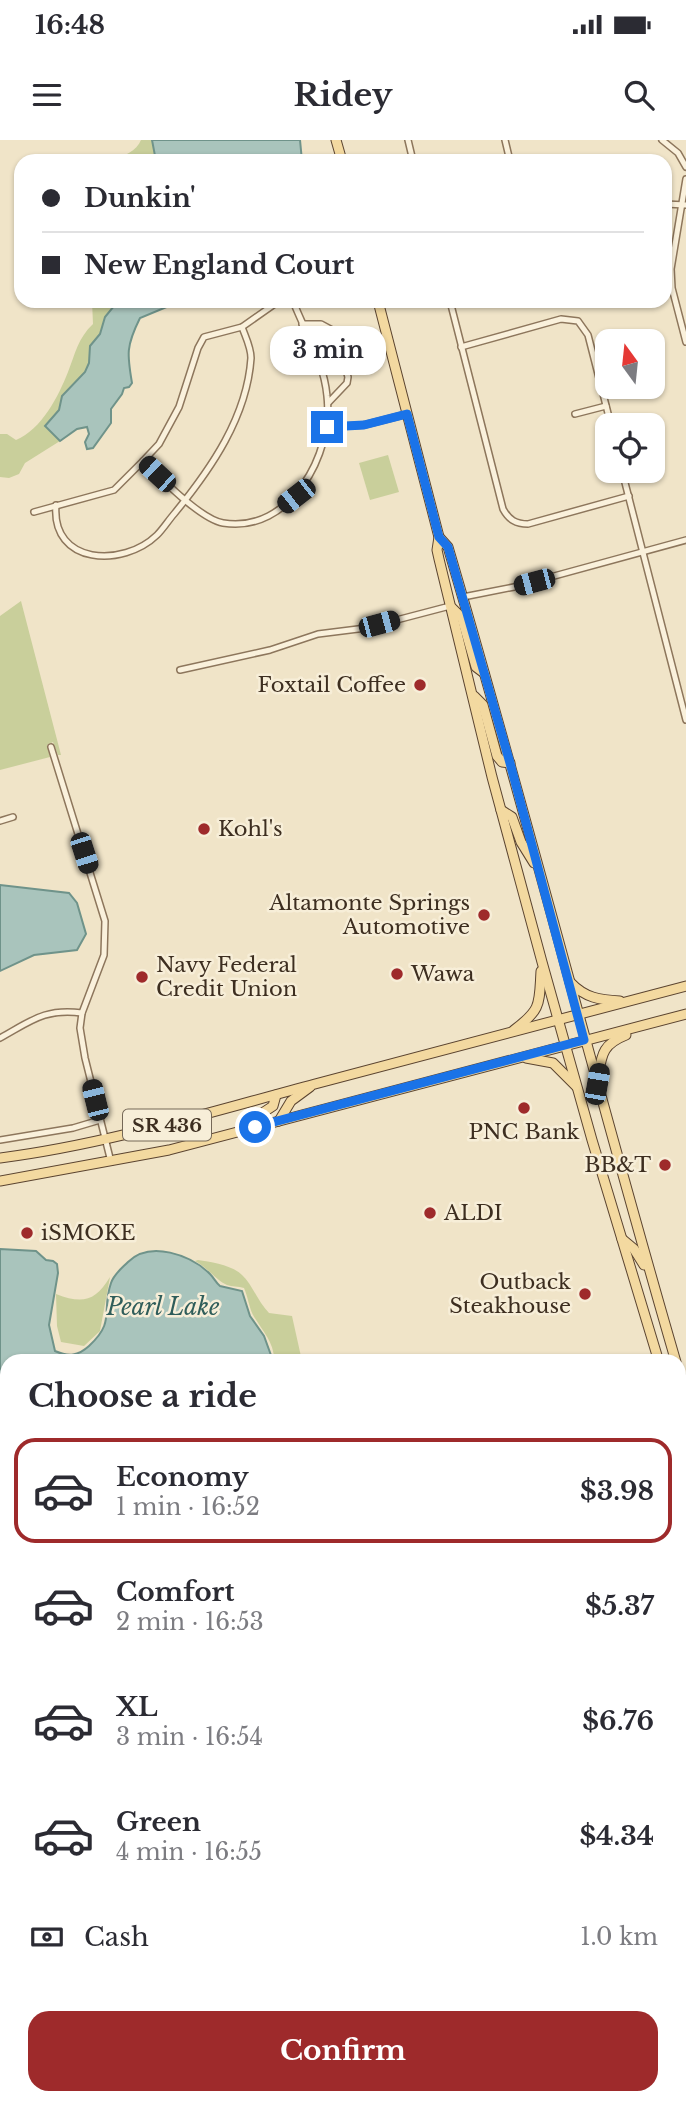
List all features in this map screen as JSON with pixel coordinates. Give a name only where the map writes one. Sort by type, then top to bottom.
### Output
[{"type":"main road","points":[[380,308],[439,537],[439,559],[501,810],[577,1087],[657,1354]]},
{"type":"main road","points":[[439,537],[448,547],[463,597],[584,1040],[674,1354]]},
{"type":"main road","points":[[439,559],[450,585],[463,597]]},
{"type":"main road","points":[[450,606],[462,618],[476,667],[484,673]]},
{"type":"main road","points":[[472,694],[483,705],[497,756],[502,762],[510,763]]},
{"type":"main road","points":[[501,810],[512,817],[521,842],[539,870]]},
{"type":"main road","points":[[511,1032],[536,1011],[542,962]]},
{"type":"main road","points":[[568,980],[587,996],[599,1000],[629,1002]]},
{"type":"main road","name":"SR 436","points":[[0,1158],[55,1151],[106,1140],[686,986]]},
{"type":"main road","name":"SR 436","points":[[0,1181],[111,1162],[279,1121],[686,1014]]},
{"type":"main road","points":[[597,1084],[606,1046],[612,1040],[653,1023]]},
{"type":"main road","points":[[521,1057],[552,1063],[577,1087]]},
{"type":"main road","points":[[279,1121],[291,1101],[314,1084]]},
{"type":"main road","points":[[230,1133],[273,1106],[276,1095]]},
{"type":"main road","points":[[622,1239],[634,1249],[650,1275]]},
{"type":"street","points":[[662,140],[678,153],[686,167]]},
{"type":"street","points":[[672,265],[684,205],[686,179]]},
{"type":"street","points":[[672,288],[686,342]]},
{"type":"street","points":[[34,512],[114,490],[159,443],[179,408],[204,337],[242,327],[269,308]]},
{"type":"street","points":[[143,461],[185,500],[221,523],[250,522],[273,513],[296,496],[318,461],[327,427],[328,403],[323,369],[296,308]]},
{"type":"street","points":[[452,308],[503,509],[513,522],[528,524],[629,496]]},
{"type":"street","points":[[461,346],[561,319],[578,321],[587,335],[608,413]]},
{"type":"street","points":[[302,324],[321,324],[334,331],[348,377],[347,383],[328,403]]},
{"type":"street","points":[[56,505],[55,519],[68,545],[88,555],[106,557],[126,552],[156,536],[219,451],[239,412],[251,356],[242,327]]},
{"type":"street","points":[[575,414],[606,406]]},
{"type":"street","points":[[327,427],[364,425],[407,414]]},
{"type":"street","points":[[625,483],[686,720]]},
{"type":"street","points":[[463,597],[514,587],[686,540]]},
{"type":"street","points":[[180,670],[270,650],[318,634],[366,628],[450,606]]},
{"type":"street","points":[[51,747],[105,921],[104,955],[82,1013],[82,1046],[111,1162]]},
{"type":"street","points":[[0,821],[13,817]]},
{"type":"street","points":[[0,1038],[44,1014],[61,1010],[82,1013]]},
{"type":"street","points":[[0,1140],[100,1121]]},
{"type":"green space","points":[[141,140],[152,140],[155,154],[127,154]]},
{"type":"green space","points":[[92,308],[112,308],[105,317],[100,334],[90,346],[89,363],[85,372],[62,396],[59,410],[45,425],[60,441],[25,463],[19,474],[9,478],[0,477],[0,434],[7,434],[16,440],[41,420],[64,382],[80,341],[93,324]]},
{"type":"green space","points":[[388,455],[399,492],[370,500],[359,463]]},
{"type":"green space","points":[[21,601],[61,755],[58,755],[53,742],[47,745],[50,757],[0,770],[0,616]]},
{"type":"green space","points":[[195,1261],[221,1264],[233,1269],[246,1279],[269,1313],[292,1316],[300,1354],[274,1354],[270,1342],[253,1315],[244,1288],[223,1283]]},
{"type":"green space","points":[[110,1277],[100,1331],[84,1346],[61,1342],[57,1326],[56,1294],[73,1299],[87,1299],[99,1292]]},
{"type":"water","points":[[152,140],[300,140],[301,154],[155,154]]},
{"type":"water","points":[[112,308],[164,308],[140,318],[129,350],[132,383],[124,388],[111,409],[111,423],[93,448],[87,449],[87,427],[77,429],[60,441],[45,426],[59,410],[62,396],[85,372],[89,363],[90,346],[100,334],[105,317]]},
{"type":"water","points":[[0,885],[69,893],[77,903],[86,934],[77,950],[34,955],[0,971]]},
{"type":"water","name":"Pearl Lake","points":[[0,1249],[36,1251],[46,1260],[57,1264],[58,1273],[49,1325],[55,1351],[65,1354],[0,1354]]},
{"type":"water","name":"Pearl Lake","points":[[159,1251],[182,1256],[202,1267],[220,1286],[242,1291],[250,1316],[264,1336],[271,1354],[73,1354],[89,1346],[102,1330],[108,1293],[116,1274],[137,1255],[147,1252]]},
{"type":"place","name":"Foxtail Coffee","points":[[420,685]]},
{"type":"place","name":"Kohl's","points":[[204,829]]},
{"type":"place","name":"Altamonte Springs Automotive","points":[[484,915]]},
{"type":"place","name":"Wawa","points":[[397,974]]},
{"type":"place","name":"Navy Federal Credit Union","points":[[142,977]]},
{"type":"place","name":"PNC Bank","points":[[524,1108]]},
{"type":"place","name":"BB&T","points":[[665,1165]]},
{"type":"place","name":"ALDI","points":[[430,1213]]},
{"type":"place","name":"iSMOKE","points":[[27,1233]]},
{"type":"place","name":"Outback Steakhouse","points":[[585,1294]]},
{"type":"route","points":[[255,1127],[584,1040],[510,763],[448,547],[439,537],[407,414],[364,425],[327,427]]}]
